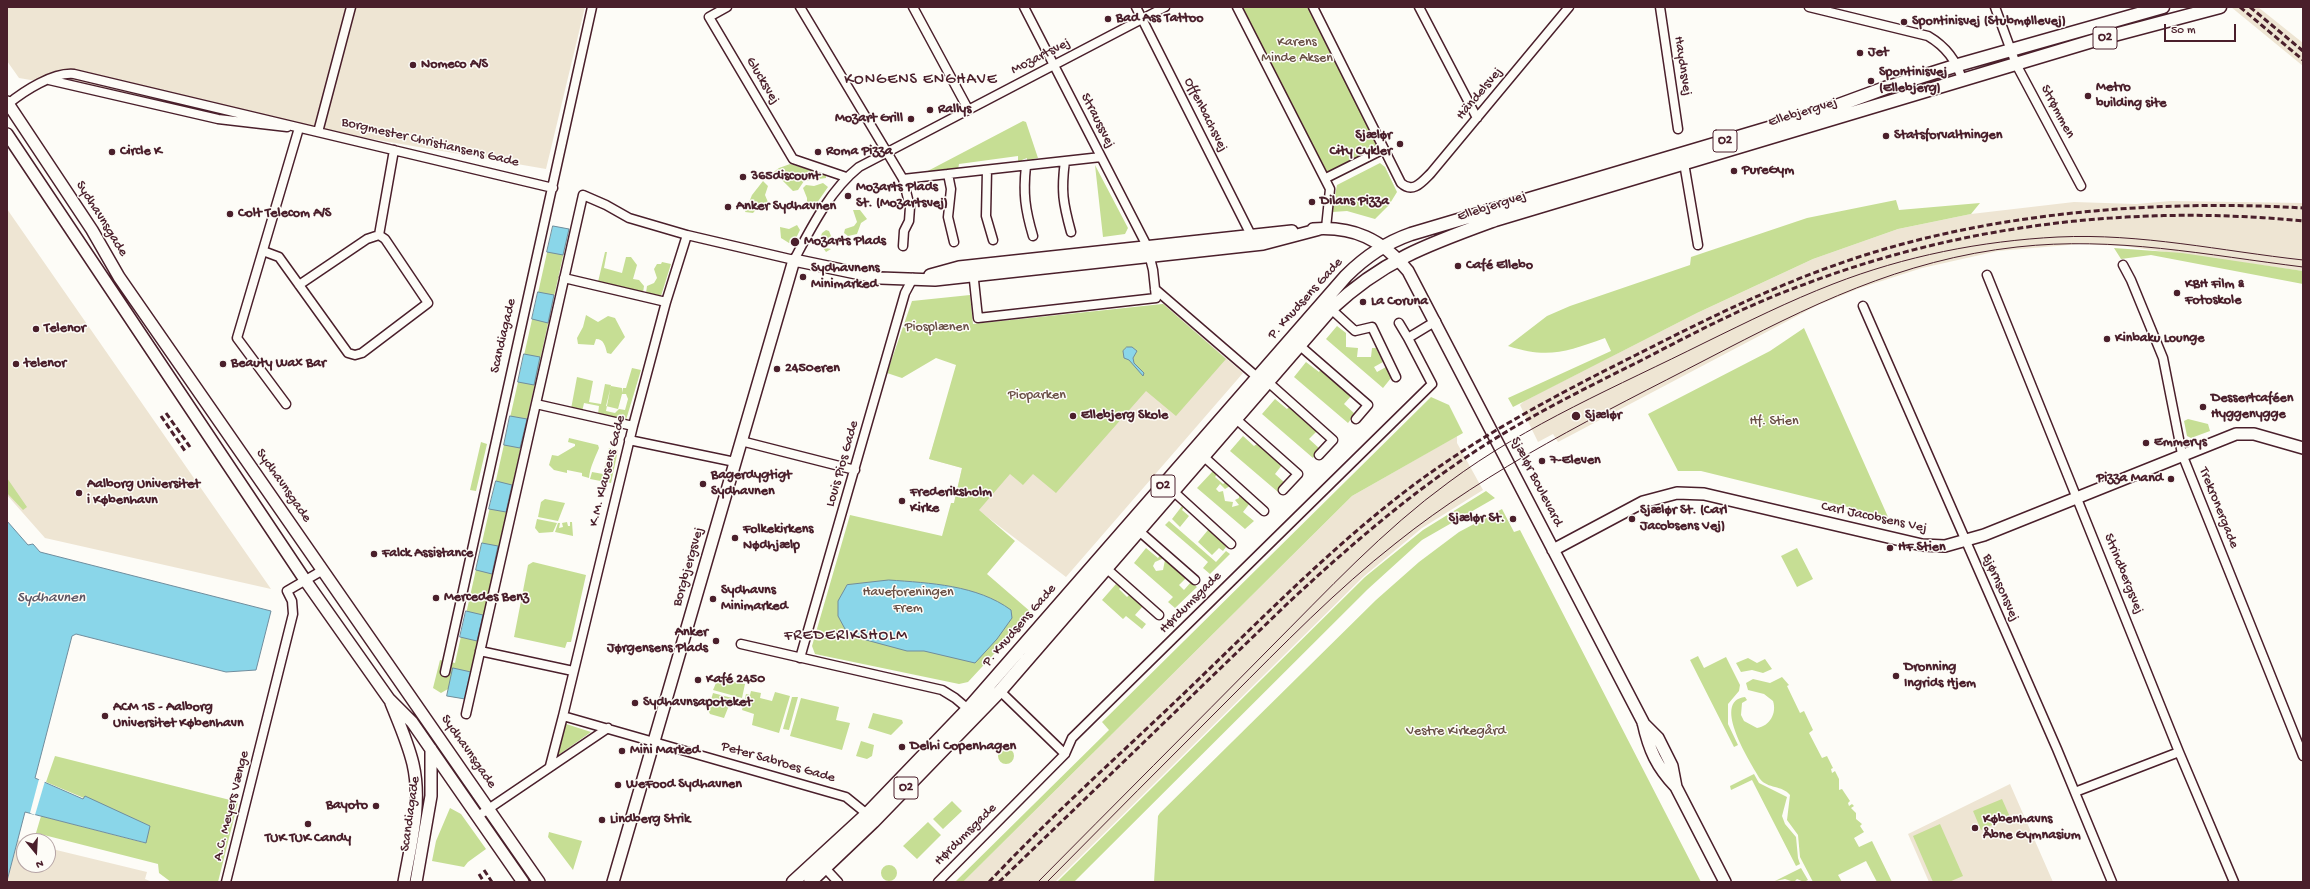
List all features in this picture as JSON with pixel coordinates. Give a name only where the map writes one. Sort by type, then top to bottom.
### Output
[{"type":"main road","name":"Ellebjergvej","points":[[1382,247],[1406,236],[1440,225],[1809,116],[1885,88],[1958,65],[2163,7]]},
{"type":"main road","name":"Ellebjergvej","points":[[1398,259],[1495,220],[2016,64],[2220,7]]},
{"type":"main road","name":"P. Knudsens Gade","points":[[793,882],[867,814],[968,709],[1262,380],[1346,276],[1364,258],[1382,247]]},
{"type":"main road","name":"P. Knudsens Gade","points":[[810,882],[873,822],[1000,691],[1236,419],[1262,380],[1299,345],[1331,309],[1356,286],[1398,259]]},
{"type":"street","points":[[318,132],[351,7]]},
{"type":"street","name":"Scandiagade","points":[[445,672],[592,7]]},
{"type":"street","name":"Glucksvej","points":[[727,7],[709,17],[792,159],[846,178]]},
{"type":"street","points":[[800,7],[903,179],[910,207],[909,220],[904,231],[903,246]]},
{"type":"street","points":[[913,7],[968,109]]},
{"type":"street","name":"Straussvej","points":[[1024,7],[1148,252]]},
{"type":"street","name":"Offenbachsvej","points":[[1136,7],[1251,235]]},
{"type":"street","name":"Mozartsvej","points":[[846,178],[859,167],[887,151],[1165,7]]},
{"type":"street","points":[[1237,7],[1326,178],[1330,189],[1323,228]]},
{"type":"street","points":[[1313,7],[1384,149],[1326,178]]},
{"type":"street","points":[[1419,7],[1477,118]]},
{"type":"street","name":"Händelsvej","points":[[1384,149],[1401,183],[1406,187],[1420,184],[1569,7]]},
{"type":"street","name":"Haydnsvej","points":[[1660,7],[1678,129]]},
{"type":"street","points":[[1809,7],[1928,36],[1938,42],[1958,65],[1962,80]]},
{"type":"street","name":"Strømmen","points":[[1995,7],[2016,64],[2081,186]]},
{"type":"street","name":"Borgmester Christiansens Gade","points":[[7,103],[30,88],[66,73],[80,74],[190,102],[286,122],[299,128]]},
{"type":"street","name":"Borgmester Christiansens Gade","points":[[49,80],[218,120],[299,128],[318,132],[553,188]]},
{"type":"street","name":"Sydhavnsgade","points":[[7,103],[92,230],[119,277],[539,882]]},
{"type":"street","points":[[286,404],[237,338],[299,128]]},
{"type":"street","name":"Sydhavnsgade","points":[[7,134],[306,580],[389,699],[408,718],[430,748],[523,882]]},
{"type":"street","points":[[379,235],[394,150]]},
{"type":"street","points":[[903,179],[1101,158]]},
{"type":"street","points":[[1065,161],[1062,188],[1063,204],[1071,232]]},
{"type":"street","points":[[1684,164],[1698,245]]},
{"type":"street","points":[[1026,166],[1023,194],[1025,210],[1033,236]]},
{"type":"street","points":[[988,170],[986,216],[993,240]]},
{"type":"street","points":[[948,174],[951,189],[948,217],[954,242]]},
{"type":"street","points":[[794,260],[835,191],[846,178]]},
{"type":"street","points":[[466,714],[583,195],[606,205],[629,218],[687,235],[880,278],[935,280],[973,271],[1148,252],[1263,244],[1323,228]]},
{"type":"street","points":[[1148,252],[1251,235],[1323,228],[1352,230],[1382,247],[1398,259]]},
{"type":"street","points":[[263,251],[279,257],[348,354],[355,355],[362,353],[428,302],[385,239],[379,235]]},
{"type":"street","points":[[298,285],[367,239],[379,235]]},
{"type":"street","name":"K.M. Klausens Gade","points":[[564,716],[573,671],[629,440],[666,302],[687,235]]},
{"type":"street","points":[[973,271],[978,318],[1156,298],[1148,252]]},
{"type":"street","name":"Sjælør Boulevard","points":[[1398,259],[1413,279],[1436,321],[1643,722],[1658,738],[1672,766],[1676,788],[1725,882]]},
{"type":"street","name":"Borgbjergsvej","points":[[613,882],[794,260]]},
{"type":"street","name":"Trekronergade","points":[[2123,265],[2131,280],[2163,358],[2182,454],[2303,756]]},
{"type":"street","name":"Strindbergsvej","points":[[1987,275],[2179,752],[2234,882]]},
{"type":"street","points":[[564,278],[666,302]]},
{"type":"street","name":"Louis Pios Gade","points":[[800,658],[905,293],[913,278]]},
{"type":"street","points":[[1155,289],[1333,440],[1320,455]]},
{"type":"street","name":"Bjørnsonsvej","points":[[1863,306],[1964,542],[2075,792],[2112,882]]},
{"type":"street","name":"P. Knudsens Gade","points":[[1331,309],[1355,331],[1372,327],[1396,377]]},
{"type":"street","points":[[1408,338],[1436,321]]},
{"type":"street","name":"Hørdumsgade","points":[[938,882],[1065,754],[1072,738],[1432,384],[1399,323]]},
{"type":"street","name":"P. Knudsens Gade","points":[[1299,345],[1368,405],[1356,419]]},
{"type":"street","points":[[536,404],[633,426]]},
{"type":"street","points":[[1236,419],[1298,474],[1284,490]]},
{"type":"street","name":"Carl Jacobsens Vej","points":[[1553,550],[1643,502],[1677,493],[1704,494],[1922,545],[1945,546],[1964,542],[2078,498],[2182,454],[2236,434],[2254,434],[2303,448]]},
{"type":"street","points":[[629,440],[735,462]]},
{"type":"street","points":[[741,441],[855,470]]},
{"type":"street","points":[[1203,456],[1264,511]]},
{"type":"street","points":[[1173,492],[1232,544]]},
{"type":"street","points":[[1139,530],[1195,580]]},
{"type":"street","points":[[1106,568],[1159,615]]},
{"type":"street","name":"A.C. Meyers Vænge","points":[[226,882],[293,614],[292,601],[287,591],[323,570]]},
{"type":"street","points":[[741,644],[942,690],[956,698],[968,709]]},
{"type":"street","points":[[480,651],[573,671]]},
{"type":"street","points":[[1000,691],[1065,754]]},
{"type":"street","name":"Scandiagade","points":[[389,699],[409,749],[416,786],[415,821],[404,882]]},
{"type":"street","name":"Scandiagade","points":[[416,882],[431,796],[430,748],[417,705]]},
{"type":"street","points":[[550,766],[564,716]]},
{"type":"street","name":"Peter Sabroes Gade","points":[[564,716],[846,796],[867,814]]},
{"type":"street","points":[[478,816],[608,728]]},
{"type":"street","points":[[2075,792],[2179,752]]},
{"type":"street","points":[[825,868],[838,882]]},
{"type":"shaded area","points":[[7,7],[585,7],[546,169],[19,78],[7,61]]},
{"type":"shaded area","points":[[2231,7],[2258,7],[2303,43],[2303,66]]},
{"type":"shaded area","points":[[2171,201],[2303,203],[2303,271],[2123,246],[2080,244],[1998,251],[1922,268],[1860,288],[1816,306],[1558,442],[1553,434],[1538,442],[1520,405],[1524,401],[1697,313],[1813,259],[1898,229],[1971,214],[2074,202],[2136,204]]},
{"type":"shaded area","points":[[7,209],[271,589],[45,538],[7,495]]},
{"type":"shaded area","name":"Pioparken","points":[[1164,304],[1243,373],[1066,577],[978,510],[954,503],[962,468],[929,459],[970,327]]},
{"type":"shaded area","points":[[1457,436],[1457,443],[1483,490],[1422,528],[1363,577],[1055,882],[963,882],[1352,496]]},
{"type":"shaded area","name":"Københavns Åbne Gymnasium","points":[[2010,784],[2053,882],[1929,882],[1908,834]]},
{"type":"shaded area","points":[[16,848],[16,873],[56,873],[56,850],[147,872],[145,879],[152,882],[7,882]]},
{"type":"green space","name":"Karens Minde Aksen","points":[[1241,7],[1307,7],[1379,148],[1328,175]]},
{"type":"green space","points":[[1023,121],[1026,122],[1038,158],[1027,160],[1027,158],[1022,160],[1022,163],[1018,163],[1018,156],[959,164],[958,170],[922,174]]},
{"type":"green space","points":[[1380,163],[1385,167],[1397,192],[1389,205],[1375,219],[1347,211],[1332,212],[1337,185]]},
{"type":"green space","points":[[790,164],[826,174],[826,178],[804,181],[798,190],[793,191],[781,179],[770,180],[767,177],[779,168]]},
{"type":"green space","points":[[1095,165],[1128,228],[1125,234],[1103,237]]},
{"type":"green space","points":[[763,181],[768,186],[765,195],[770,207],[766,209],[759,206],[753,213],[745,212],[752,195]]},
{"type":"green space","points":[[823,183],[828,187],[812,210],[807,209],[807,198],[803,188],[806,185],[814,186]]},
{"type":"green space","points":[[1896,200],[1899,210],[1980,203],[1971,214],[1898,229],[1813,259],[1697,313],[1513,407],[1508,398],[1611,351],[1605,338],[1568,350],[1546,353],[1522,350],[1508,346],[1547,316],[1570,306],[1690,265],[1691,257],[1807,218]]},
{"type":"green space","points":[[853,210],[860,210],[867,219],[861,223],[857,234],[848,236],[844,233],[845,229],[854,226],[857,222]]},
{"type":"green space","points":[[797,225],[800,230],[794,242],[789,243],[781,238],[780,227],[789,229]]},
{"type":"green space","points":[[553,226],[569,229],[465,699],[447,696],[448,689],[441,693],[433,688],[440,660],[455,663]]},
{"type":"green space","points":[[826,230],[829,231],[833,241],[827,241],[826,248],[831,249],[826,252],[819,242],[822,233]]},
{"type":"green space","points":[[2114,248],[2182,253],[2303,271],[2303,284],[2151,255],[2121,259]]},
{"type":"green space","points":[[605,252],[607,252],[604,268],[622,273],[626,257],[631,257],[637,265],[633,279],[639,280],[644,286],[643,293],[598,282]]},
{"type":"green space","points":[[662,262],[671,264],[661,296],[646,293],[647,286],[654,283],[657,278],[654,269],[657,264],[661,264]]},
{"type":"green space","points":[[970,295],[973,324],[1163,304],[1226,359],[1176,416],[1146,391],[1056,493],[1033,474],[1023,485],[1010,474],[979,510],[1015,541],[987,574],[1032,613],[968,682],[959,684],[815,654],[812,646],[850,515],[942,536],[951,503],[954,503],[962,468],[929,459],[956,365],[936,358],[902,378],[887,373],[912,301]]},
{"type":"green space","points":[[586,315],[598,322],[608,316],[615,318],[625,337],[611,354],[607,353],[604,343],[599,339],[596,339],[594,345],[578,344],[577,338],[583,327]]},
{"type":"green space","points":[[1337,326],[1346,333],[1346,347],[1358,348],[1357,357],[1371,357],[1372,348],[1376,348],[1383,362],[1374,367],[1377,372],[1386,367],[1391,378],[1383,388],[1326,339]]},
{"type":"green space","name":"Hf. Stien","points":[[1804,328],[1888,517],[1701,471],[1678,471],[1648,414],[1770,351]]},
{"type":"green space","points":[[1306,362],[1319,372],[1321,369],[1352,395],[1344,404],[1355,414],[1348,423],[1294,377]]},
{"type":"green space","points":[[632,368],[641,370],[626,420],[598,414],[599,406],[584,403],[582,412],[571,409],[577,377],[593,381],[589,402],[601,404],[605,384],[611,385],[610,389],[611,386],[622,388],[622,393],[623,388],[626,388]],"holes":[[[622,394],[626,394],[628,399],[625,410],[619,409],[615,413],[606,411],[607,406],[618,409]]]},
{"type":"green space","points":[[1431,397],[1449,405],[1463,433],[1352,496],[963,882],[955,882],[1109,730],[1102,722]]},
{"type":"green space","points":[[1275,399],[1287,409],[1289,407],[1317,431],[1309,439],[1320,449],[1313,458],[1262,414]]},
{"type":"green space","points":[[2188,419],[2208,424],[2210,431],[2191,438],[2187,436],[2184,421]]},
{"type":"green space","points":[[1243,436],[1254,446],[1257,444],[1282,465],[1275,474],[1285,483],[1278,492],[1230,451]]},
{"type":"green space","points":[[569,438],[598,445],[599,448],[589,478],[582,476],[582,473],[567,470],[567,473],[554,470],[549,465],[552,455],[558,456],[575,446],[575,444],[568,442]]},
{"type":"green space","points":[[481,442],[487,444],[476,491],[470,490]]},
{"type":"green space","points":[[609,448],[618,450],[611,483],[590,479],[592,472],[603,474]]},
{"type":"green space","points":[[1213,471],[1217,474],[1215,477],[1223,484],[1226,482],[1230,486],[1225,489],[1220,484],[1216,489],[1219,492],[1223,491],[1225,501],[1233,502],[1232,507],[1239,505],[1235,500],[1239,498],[1239,493],[1250,503],[1243,512],[1254,521],[1245,529],[1197,488]]},
{"type":"green space","points":[[7,478],[27,507],[23,510],[7,493]]},
{"type":"green space","points":[[1486,491],[1495,498],[1422,540],[1368,589],[1074,882],[1057,882],[1365,577],[1423,530]]},
{"type":"green space","points":[[545,499],[565,503],[558,521],[538,517],[541,502]]},
{"type":"green space","points":[[1182,506],[1184,507],[1182,510],[1189,516],[1180,527],[1172,519]]},
{"type":"green space","name":"Vestre Kirkegård","points":[[1502,509],[1514,532],[1520,530],[1701,882],[1154,882],[1158,816],[1160,813],[1376,600],[1419,562],[1459,532]]},
{"type":"green space","points":[[537,519],[557,523],[553,532],[539,533],[535,528]]},
{"type":"green space","points":[[1169,521],[1216,562],[1226,551],[1230,554],[1210,574],[1203,568],[1208,562],[1165,525]]},
{"type":"green space","points":[[567,522],[568,526],[570,526],[570,522],[572,522],[573,536],[555,532],[558,523],[560,523],[559,528],[563,527],[562,523]]},
{"type":"green space","points":[[1206,526],[1225,544],[1226,547],[1223,551],[1219,548],[1212,555],[1198,542],[1208,530]]},
{"type":"green space","points":[[1146,548],[1158,558],[1160,555],[1164,558],[1155,562],[1153,566],[1156,571],[1163,570],[1165,560],[1186,578],[1179,585],[1184,590],[1191,582],[1197,587],[1175,608],[1168,602],[1173,597],[1134,563]]},
{"type":"green space","points":[[1797,548],[1813,579],[1797,587],[1781,556]]},
{"type":"green space","points":[[533,562],[586,575],[571,642],[567,642],[565,648],[514,637],[528,565]]},
{"type":"green space","points":[[1116,584],[1121,587],[1119,589],[1127,597],[1130,594],[1143,606],[1135,615],[1146,624],[1142,629],[1126,616],[1123,619],[1102,600]]},
{"type":"green space","points":[[1698,656],[1704,668],[1726,657],[1740,685],[1739,691],[1728,704],[1728,724],[1738,745],[1734,747],[1690,660]]},
{"type":"green space","points":[[1748,658],[1757,663],[1765,659],[1772,669],[1763,673],[1752,670],[1741,672],[1736,663]]},
{"type":"green space","points":[[1782,677],[1789,685],[1787,686],[1800,713],[1804,711],[1813,730],[1809,733],[1822,758],[1827,756],[1833,768],[1831,769],[1832,773],[1835,771],[1839,779],[1839,790],[1842,789],[1850,801],[1848,803],[1849,806],[1852,804],[1854,806],[1851,808],[1856,813],[1856,819],[1862,824],[1860,826],[1864,832],[1854,838],[1859,847],[1872,841],[1892,882],[1877,882],[1866,861],[1838,875],[1842,882],[1813,882],[1800,857],[1798,835],[1787,820],[1790,795],[1783,790],[1763,782],[1760,779],[1749,761],[1736,734],[1732,721],[1731,710],[1735,701],[1745,697],[1747,700],[1742,703],[1741,715],[1744,721],[1757,728],[1766,725],[1773,714],[1773,701],[1764,694],[1748,690],[1746,683],[1753,679],[1770,683]]},
{"type":"green space","points":[[721,679],[745,684],[742,698],[713,690],[716,683]]},
{"type":"green space","points":[[751,691],[761,693],[760,698],[772,701],[775,692],[790,696],[779,733],[752,725],[754,714],[742,710],[746,694],[750,695]]},
{"type":"green space","points":[[713,693],[732,698],[724,718],[710,714],[708,710]]},
{"type":"green space","points":[[792,697],[798,697],[789,730],[783,729]]},
{"type":"green space","points":[[801,698],[839,707],[836,720],[850,723],[842,750],[790,736]]},
{"type":"green space","points":[[873,713],[902,720],[903,723],[891,735],[868,728]]},
{"type":"green space","points":[[563,723],[591,732],[556,756]]},
{"type":"green space","points":[[861,741],[874,745],[872,756],[867,759],[856,756]]},
{"type":"green space","points":[[1006,748],[1012,750],[1014,756],[1012,762],[1006,764],[1000,762],[998,756],[1000,750]]},
{"type":"green space","points":[[55,756],[238,802],[218,882],[171,882],[159,873],[158,864],[56,838],[56,833],[36,833],[41,816],[145,843],[150,826],[46,782]]},
{"type":"green space","points":[[1754,774],[1759,783],[1787,797],[1782,816],[1785,824],[1796,837],[1800,864],[1796,866],[1752,780],[1731,790],[1730,786]]},
{"type":"green space","points":[[2002,799],[2010,817],[1981,830],[1973,811]]},
{"type":"green space","points":[[952,801],[962,811],[943,829],[933,819]]},
{"type":"green space","points":[[450,808],[461,814],[486,849],[468,862],[464,867],[432,861],[436,841]]},
{"type":"green space","points":[[928,822],[941,835],[917,859],[903,846]]},
{"type":"green space","points":[[1940,824],[1963,876],[1949,882],[1933,882],[1913,836]]},
{"type":"green space","points":[[549,832],[582,841],[573,870],[548,837]]},
{"type":"green space","points":[[889,865],[895,867],[897,873],[895,879],[889,881],[883,879],[881,873],[883,867]]},
{"type":"green space","points":[[1801,868],[1808,880],[1804,882],[1797,879],[1794,882],[1785,879],[1775,881]]},
{"type":"water","points":[[553,226],[569,229],[563,255],[547,252]]},
{"type":"water","points":[[538,292],[554,295],[548,323],[532,319]]},
{"type":"water","points":[[1127,347],[1132,347],[1137,351],[1133,358],[1134,363],[1144,373],[1143,376],[1129,360],[1124,358],[1123,351]]},
{"type":"water","points":[[524,354],[540,357],[534,385],[518,382]]},
{"type":"water","points":[[510,416],[527,419],[520,448],[504,445]]},
{"type":"water","points":[[496,481],[512,485],[506,512],[489,509]]},
{"type":"water","name":"Sydhavnen","points":[[7,521],[28,545],[33,544],[40,552],[271,611],[256,670],[226,672],[76,634],[72,636],[35,778],[83,799],[85,796],[150,826],[146,843],[25,812],[20,833],[16,833],[16,846],[7,881]]},
{"type":"water","points":[[482,543],[498,546],[492,574],[476,570]]},
{"type":"water","points":[[889,580],[937,584],[968,590],[983,595],[1011,610],[1012,618],[997,639],[975,663],[924,651],[907,651],[855,637],[845,629],[838,616],[838,601],[847,585]]},
{"type":"water","points":[[466,611],[483,615],[477,641],[460,637]]},
{"type":"water","points":[[453,668],[471,672],[465,699],[447,696]]},
{"type":"pier","points":[[39,779],[45,781],[35,815],[30,813]]},
{"type":"tram line","points":[[1038,882],[1334,583],[1401,520],[1449,482],[1479,461],[1541,424],[1606,391],[1752,320],[1833,284],[1888,265],[1972,246],[2029,239],[2089,236],[2150,240],[2303,260]]},
{"type":"tram line","points":[[1047,882],[1310,618],[1396,543],[1469,490],[1508,466],[1586,422],[1782,321],[1856,288],[1894,274],[1974,253],[2017,247],[2053,244],[2125,245],[2196,252],[2303,267]]},
{"type":"railway","points":[[2240,7],[2303,60]]},
{"type":"railway","points":[[2250,7],[2303,51]]},
{"type":"railway","points":[[989,882],[1082,790],[1297,585],[1358,529],[1448,460],[1527,412],[1608,369],[1714,316],[1793,281],[1847,261],[1956,231],[2072,213],[2131,208],[2190,206],[2303,208]]},
{"type":"railway","points":[[999,882],[1287,604],[1329,565],[1395,509],[1441,474],[1486,444],[1530,418],[1700,330],[1780,294],[1860,265],[1922,248],[1984,234],[2047,224],[2111,218],[2175,215],[2239,216],[2303,221]]},
{"type":"railway","points":[[166,413],[190,447]]},
{"type":"railway","points":[[161,416],[185,451]]},
{"type":"railway","points":[[484,870],[492,882]]},
{"type":"railway","points":[[479,874],[484,882]]},
{"type":"place","name":"Bad Ass Tattoo","points":[[1108,19]]},
{"type":"place","name":"Spontinisvej (Stubmøllevej)","points":[[1904,22]]},
{"type":"place","name":"Jet","points":[[1860,53]]},
{"type":"place","name":"Nomeco A/S","points":[[413,65]]},
{"type":"place","name":"Spontinisvej (Ellebjerg)","points":[[1871,81]]},
{"type":"place","name":"Metro building site","points":[[2088,96]]},
{"type":"place","name":"Rallys","points":[[930,110]]},
{"type":"place","name":"Mozart Grill","points":[[911,119]]},
{"type":"place","name":"Statsforvaltningen","points":[[1886,136]]},
{"type":"place","name":"Sjælør City Cykler","points":[[1400,144]]},
{"type":"place","name":"Circle K","points":[[112,152]]},
{"type":"place","name":"Roma Pizza","points":[[818,152]]},
{"type":"place","name":"PureGym","points":[[1734,171]]},
{"type":"place","name":"365discount","points":[[743,177]]},
{"type":"place","name":"Mozarts Plads St. (Mozartsvej)","points":[[848,196]]},
{"type":"place","name":"Dilans Pizza","points":[[1312,202]]},
{"type":"place","name":"Anker Sydhavnen","points":[[728,207]]},
{"type":"place","name":"Colt Telecom A/S","points":[[230,214]]},
{"type":"place","name":"Mozarts Plads","points":[[795,242]]},
{"type":"place","name":"Café Ellebo","points":[[1458,266]]},
{"type":"place","name":"Sydhavnens Minimarked","points":[[803,277]]},
{"type":"place","name":"KBH Film & Fotoskole","points":[[2177,293]]},
{"type":"place","name":"La Coruna","points":[[1363,302]]},
{"type":"place","name":"Telenor","points":[[36,329]]},
{"type":"place","name":"Kinbaku Lounge","points":[[2107,339]]},
{"type":"place","name":"telenor","points":[[16,364]]},
{"type":"place","name":"Beauty Wax Bar","points":[[223,364]]},
{"type":"place","name":"2450eren","points":[[777,369]]},
{"type":"place","name":"Dessertcaféen Hyggenygge","points":[[2203,407]]},
{"type":"place","name":"Ellebjerg Skole","points":[[1073,416]]},
{"type":"place","name":"Sjælør","points":[[1576,416]]},
{"type":"place","name":"Emmerys","points":[[2146,443]]},
{"type":"place","name":"7-Eleven","points":[[1542,461]]},
{"type":"place","name":"Pizza Mand","points":[[2171,479]]},
{"type":"place","name":"Bagerdygtigt Sydhavnen","points":[[703,484]]},
{"type":"place","name":"Aalborg Universitet i København","points":[[79,493]]},
{"type":"place","name":"Frederiksholm Kirke","points":[[902,501]]},
{"type":"place","name":"Sjælør St.","points":[[1513,519]]},
{"type":"place","name":"Sjælør St. (Carl Jacobsens Vej)","points":[[1632,519]]},
{"type":"place","name":"Folkekirkens Nødhjælp","points":[[735,538]]},
{"type":"place","name":"HF Stien","points":[[1890,548]]},
{"type":"place","name":"Falck Assistance","points":[[374,554]]},
{"type":"place","name":"Mercedes Benz","points":[[436,598]]},
{"type":"place","name":"Sydhavns Minimarked","points":[[713,599]]},
{"type":"place","name":"Anker Jørgensens Plads","points":[[716,641]]},
{"type":"place","name":"Dronning Ingrids Hjem","points":[[1896,676]]},
{"type":"place","name":"Kafé 2450","points":[[698,680]]},
{"type":"place","name":"Sydhavnsapoteket","points":[[635,703]]},
{"type":"place","name":"ACM 15 - Aalborg Universitet København","points":[[105,716]]},
{"type":"place","name":"Delhi Copenhagen","points":[[902,747]]},
{"type":"place","name":"Mini Marked","points":[[622,751]]},
{"type":"place","name":"WeFood Sydhavnen","points":[[618,785]]},
{"type":"place","name":"Bayoto","points":[[376,806]]},
{"type":"place","name":"Lindberg Strik","points":[[602,820]]},
{"type":"place","name":"TUK TUK Candy","points":[[308,824]]},
{"type":"place","name":"Københavns Åbne Gymnasium","points":[[1975,828]]},
{"type":"district","name":"KONGENS ENGHAVE","points":[[921,81]]},
{"type":"district","name":"FREDERIKSHOLM","points":[[846,637]]},
{"type":"park label","name":"Piosplænen","points":[[937,328]]},
{"type":"park label","name":"Haveforeningen Frem","points":[[908,602]]}]
